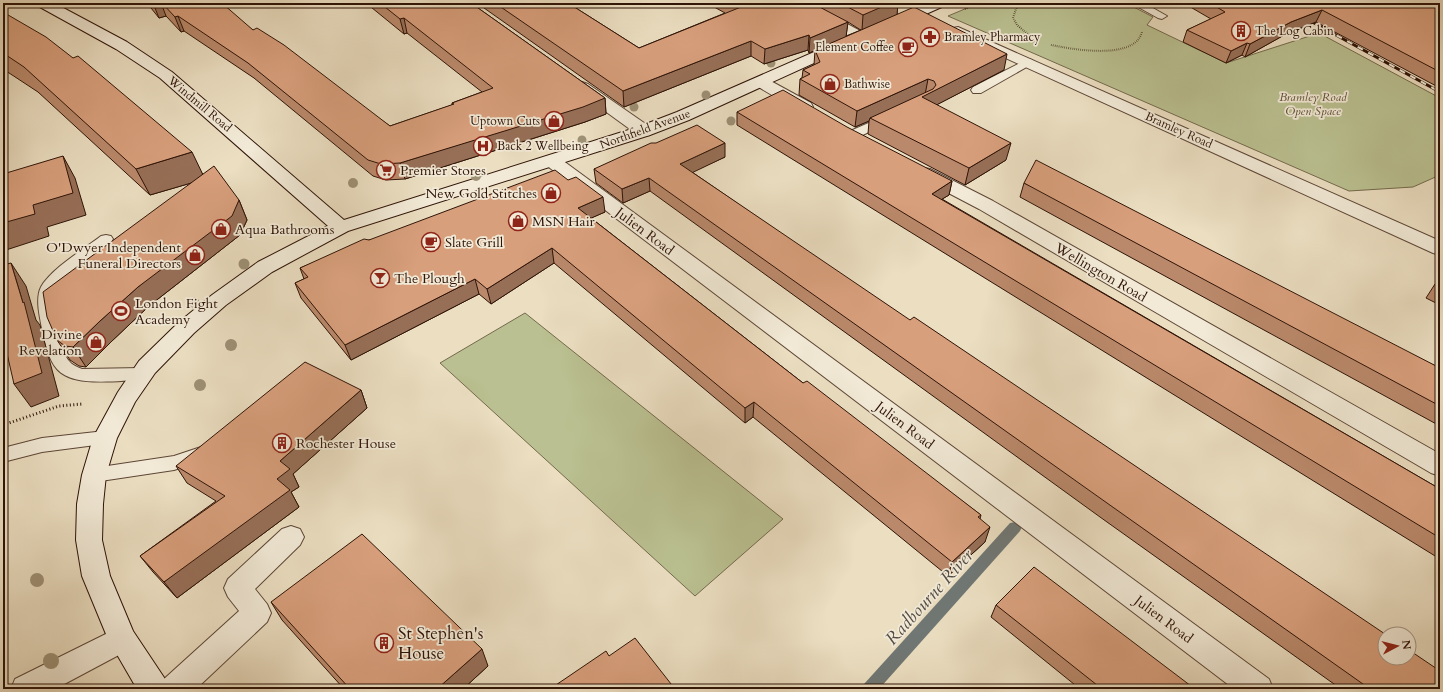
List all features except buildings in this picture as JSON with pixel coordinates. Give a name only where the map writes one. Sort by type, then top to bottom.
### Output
[{"type":"street","name":"Windmill Road","points":[[43,3],[88,26],[166,76],[256,150],[341,227]]},
{"type":"street","points":[[797,3],[872,32]]},
{"type":"street","name":"Northfield Avenue","points":[[154,689],[122,639],[96,576],[89,540],[90,504],[94,475],[105,438],[126,398],[142,374],[186,328],[219,300],[265,267],[341,227],[644,131],[683,116],[939,3]]},
{"type":"street","name":"Bramley Road","points":[[917,12],[1440,249]]},
{"type":"street","points":[[570,78],[644,131]]},
{"type":"street","points":[[761,82],[820,116]]},
{"type":"street","points":[[846,131],[873,146]]},
{"type":"street","name":"Julien Road","points":[[552,161],[1258,689]]},
{"type":"street","name":"Wellington Road","points":[[908,164],[992,209],[1440,466]]},
{"type":"street","points":[[175,689],[257,614],[238,588],[291,537]]},
{"type":"street","points":[[26,689],[122,639]]},
{"type":"lane","points":[[1136,3],[1162,16]]},
{"type":"lane","points":[[976,90],[1028,62]]},
{"type":"lane","points":[[846,131],[899,113]]},
{"type":"lane","points":[[106,239],[60,277],[48,290],[46,298],[52,341],[62,364],[74,372],[82,375],[142,374]]},
{"type":"lane","points":[[3,455],[42,444],[105,438]]},
{"type":"lane","points":[[94,475],[174,463],[210,451],[216,446]]},
{"type":"path","points":[[1020,3],[1013,11],[1013,16],[1018,27],[1030,36]]},
{"type":"path","points":[[1050,45],[1083,51],[1100,52],[1120,49],[1133,43],[1142,34],[1141,28]]},
{"type":"path","points":[[3,425],[59,406],[82,404]]},
{"type":"green space","name":"Bramley Road Open Space","points":[[979,3],[1126,3],[1153,17],[1147,25],[1226,63],[1319,33],[1440,98],[1440,175],[1413,187],[1349,191],[948,16]]},
{"type":"green space","points":[[525,313],[783,519],[695,596],[440,363]]},
{"type":"waterway","name":"Radbourne River","points":[[869,689],[1015,527]]},
{"type":"railway","points":[[1305,18],[1440,92]]},
{"type":"place","name":"The Log Cabin","points":[[1241,31]]},
{"type":"place","name":"Bramley Pharmacy","points":[[930,37]]},
{"type":"place","name":"Element Coffee","points":[[908,47]]},
{"type":"place","name":"Bathwise","points":[[830,84]]},
{"type":"place","name":"Uptown Cuts","points":[[554,121]]},
{"type":"place","name":"Back 2 Wellbeing","points":[[483,146]]},
{"type":"place","name":"Premier Stores","points":[[386,170]]},
{"type":"place","name":"New Gold Stitches","points":[[551,193]]},
{"type":"place","name":"MSN Hair","points":[[518,221]]},
{"type":"place","name":"Aqua Bathrooms","points":[[221,229]]},
{"type":"place","name":"Slate Grill","points":[[431,242]]},
{"type":"place","name":"O'Dwyer Independent Funeral Directors","points":[[195,255]]},
{"type":"place","name":"The Plough","points":[[380,278]]},
{"type":"place","name":"London Fight Academy","points":[[121,311]]},
{"type":"place","name":"Divine Revelation","points":[[96,342]]},
{"type":"place","name":"Rochester House","points":[[282,443]]},
{"type":"place","name":"St Stephen's House","points":[[384,643]]}]
